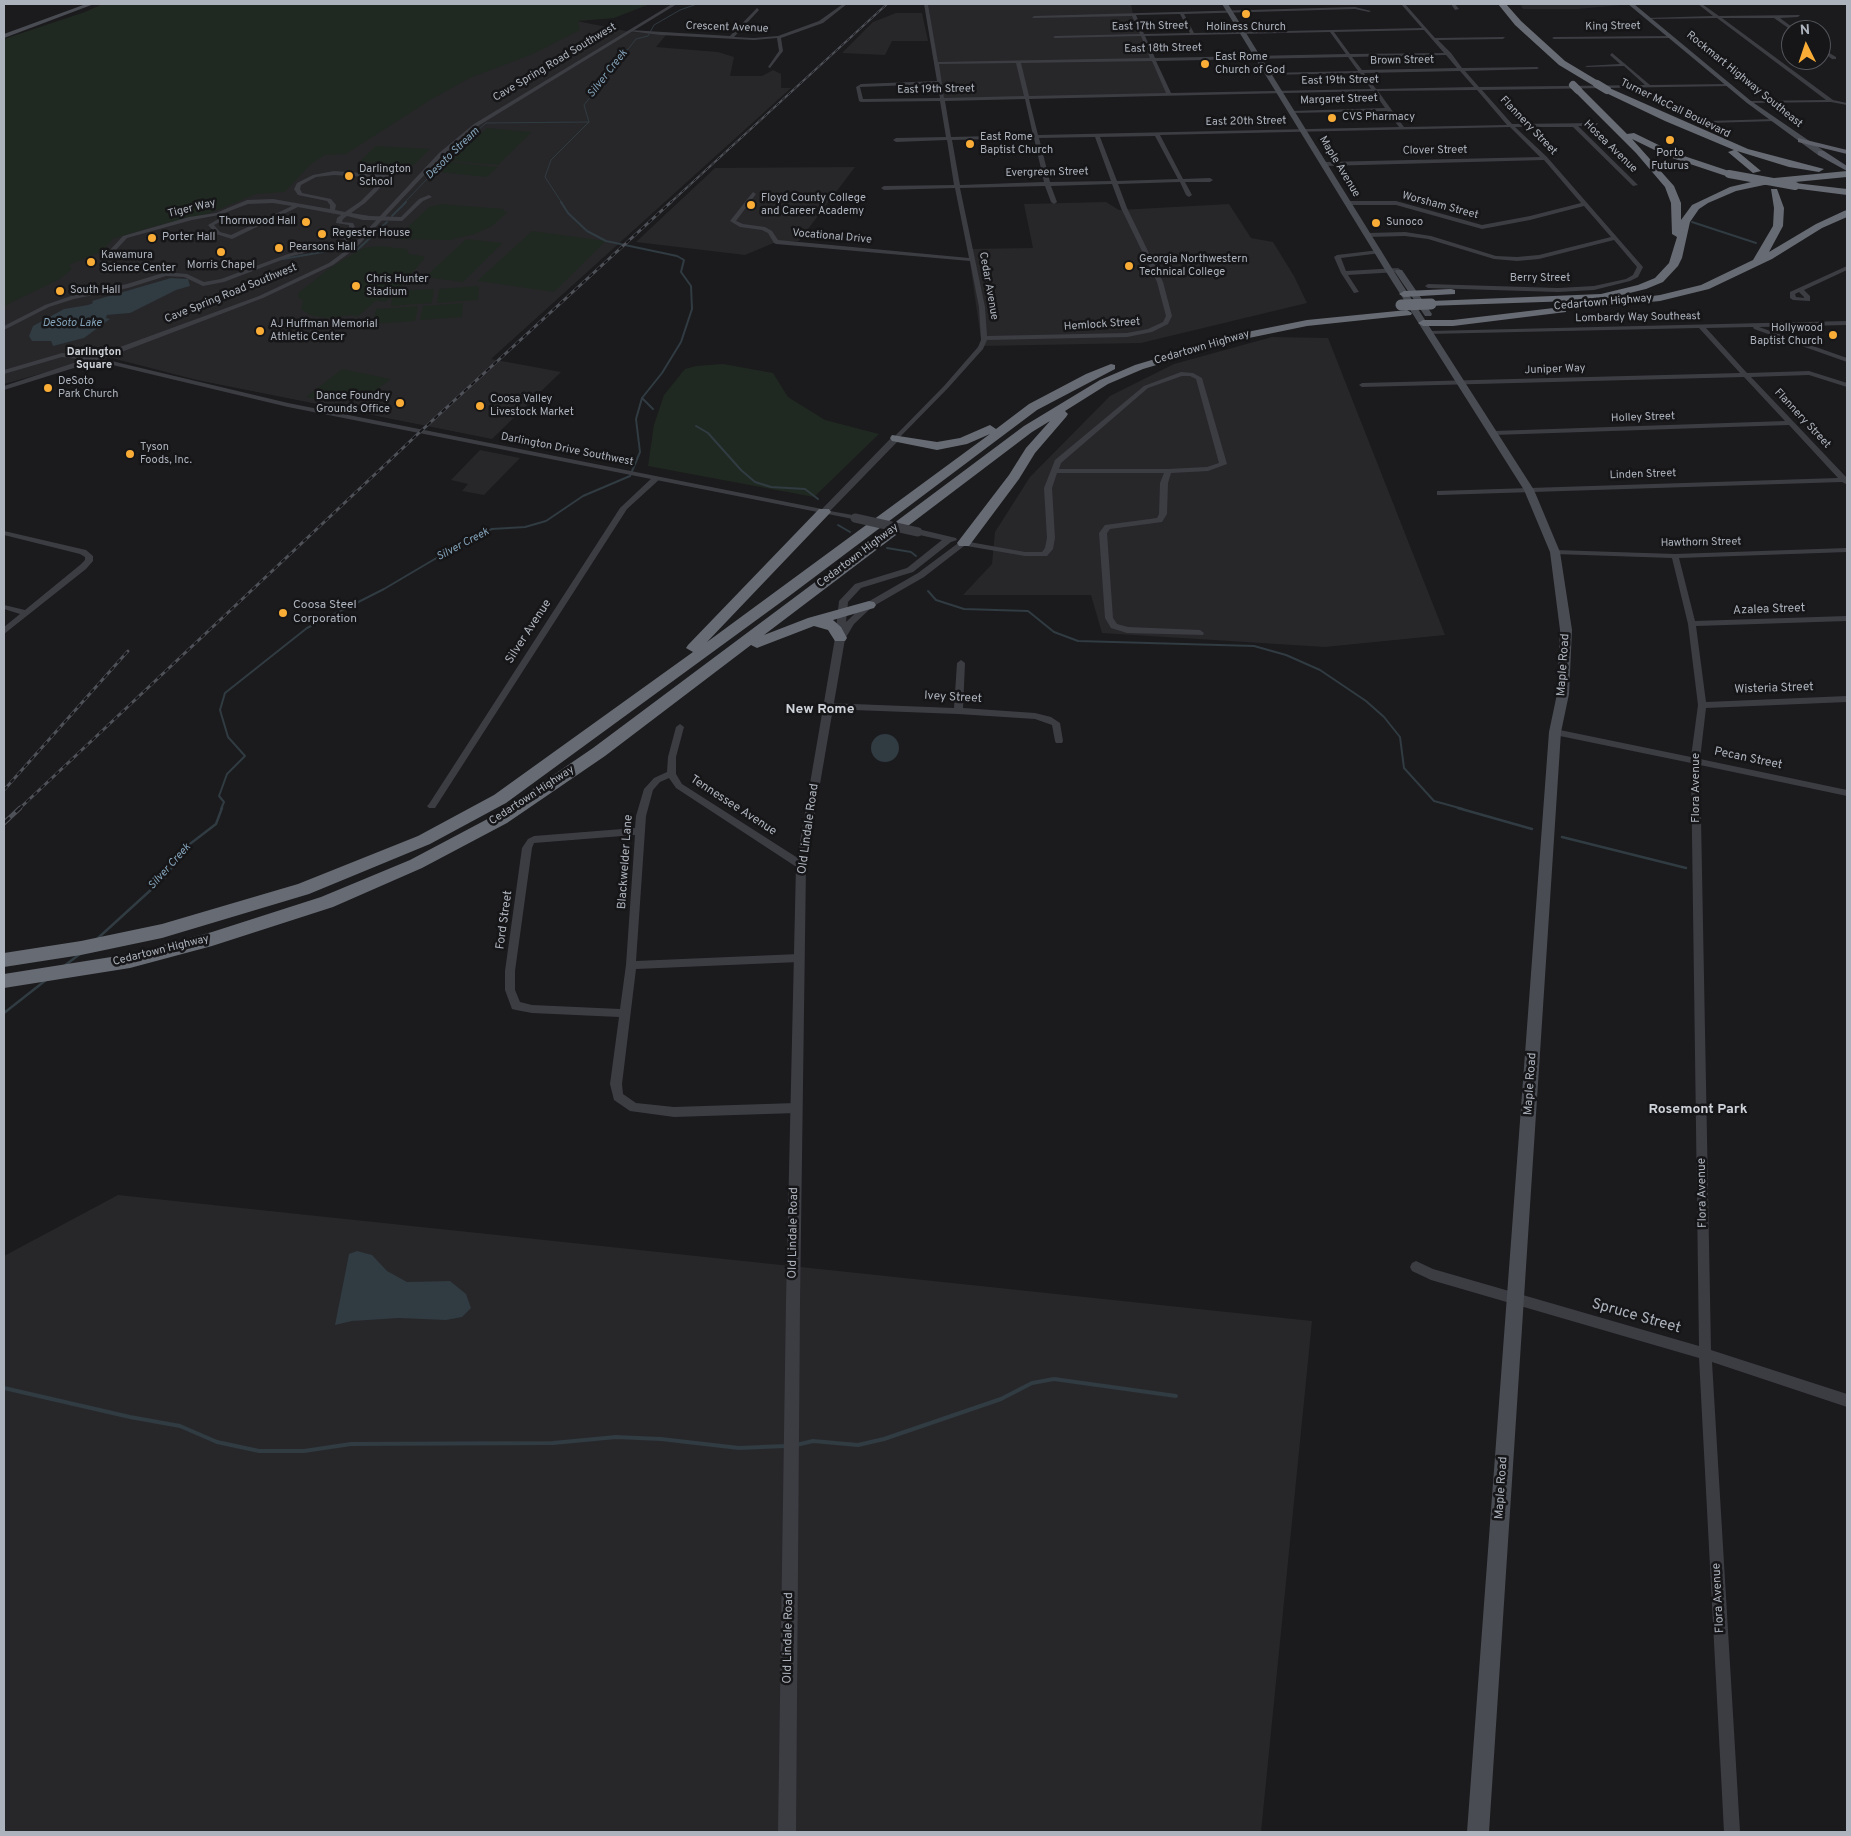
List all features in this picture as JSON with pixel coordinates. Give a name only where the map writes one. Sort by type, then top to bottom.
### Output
[{"type":"highway","points":[[1495,4],[1505,18],[1645,157],[1669,186],[1677,213],[1674,264]]},
{"type":"highway","name":"Turner McCall Boulevard","points":[[1502,4],[1518,23],[1562,63],[1607,90],[1713,140],[1756,170],[1774,191],[1779,208],[1778,226],[1767,248],[1755,262]]},
{"type":"highway","points":[[1599,110],[1629,134],[1657,149],[1730,174],[1795,186],[1847,192]]},
{"type":"highway","points":[[1657,113],[1760,156],[1807,167],[1847,172]]},
{"type":"highway","points":[[1801,140],[1847,152]]},
{"type":"highway","points":[[1821,153],[1834,150]]},
{"type":"highway","points":[[1674,264],[1685,222],[1695,207],[1705,201],[1733,189],[1771,181],[1847,172]]},
{"type":"highway","name":"Cedartown Highway","points":[[9,960],[81,948],[162,931],[303,889],[424,840],[500,799],[798,583],[1033,407],[1090,376],[1130,360],[1202,336],[1408,303],[1431,308],[1598,301],[1624,304],[1686,292],[1714,283],[1847,213]]},
{"type":"highway","name":"Cedartown Highway","points":[[1598,301],[1659,280],[1674,264]]},
{"type":"highway","points":[[1408,303],[1598,301]]},
{"type":"highway","points":[[1431,328],[1598,301]]},
{"type":"highway","name":"Cedartown Highway","points":[[4,981],[130,961],[212,939],[326,902],[416,864],[501,819],[599,752],[1028,429],[1076,398],[1104,382],[1139,367],[1200,347],[1307,319]]},
{"type":"highway","points":[[964,543],[1015,476],[1030,451],[1076,398]]},
{"type":"highway","points":[[896,438],[937,446],[964,441],[1033,407]]},
{"type":"highway","points":[[665,678],[824,512]]},
{"type":"highway","points":[[717,664],[774,634],[869,605]]},
{"type":"highway","points":[[810,622],[828,623],[834,627],[840,638]]},
{"type":"main road","points":[[4,36],[91,4]]},
{"type":"main road","name":"Maple Avenue","points":[[1225,4],[1256,57],[1325,164],[1347,203],[1393,270],[1408,303],[1431,308]]},
{"type":"main road","name":"Rockmart Highway Southeast","points":[[1631,4],[1749,102],[1801,140],[1836,162],[1847,172]]},
{"type":"main road","name":"Maple Road","points":[[1408,303],[1431,328],[1445,360],[1450,364],[1494,433],[1528,490],[1544,522],[1555,552],[1566,630],[1563,694],[1555,732],[1478,1832]]},
{"type":"main road","name":"Maple Road","points":[[1431,308],[1431,328]]},
{"type":"street","name":"Cave Spring Road Southwest","points":[[4,388],[94,359],[261,297],[331,264],[354,247],[441,154],[476,125],[675,4]]},
{"type":"street","name":"Crescent Avenue","points":[[633,31],[661,34],[780,37],[822,22],[845,4]]},
{"type":"street","name":"Cedar Avenue","points":[[824,512],[964,367],[981,348],[984,338],[984,319],[949,139],[944,100],[926,4]]},
{"type":"street","points":[[1290,4],[1294,10]]},
{"type":"street","name":"Flannery Street","points":[[1403,4],[1480,88],[1511,126],[1545,158],[1638,263]]},
{"type":"street","points":[[1453,4],[1457,9]]},
{"type":"street","points":[[1700,4],[1831,101]]},
{"type":"street","points":[[1034,17],[1133,14],[1164,11],[1181,13],[1356,8],[1368,12]]},
{"type":"street","points":[[732,36],[757,10]]},
{"type":"street","points":[[1088,10],[1088,16]]},
{"type":"street","points":[[1181,13],[1193,35]]},
{"type":"street","points":[[1133,14],[1169,94]]},
{"type":"street","points":[[1649,18],[1798,16]]},
{"type":"street","points":[[1776,17],[1781,21]]},
{"type":"street","name":"East 17th Street","points":[[1055,38],[1425,29]]},
{"type":"street","points":[[1331,31],[1402,128]]},
{"type":"street","points":[[770,67],[781,51],[780,37]]},
{"type":"street","name":"King Street","points":[[1554,38],[1672,37]]},
{"type":"street","points":[[1434,38],[1503,38]]},
{"type":"street","name":"East 18th Street","points":[[937,63],[1449,54]]},
{"type":"street","points":[[1612,54],[1649,86]]},
{"type":"street","points":[[1018,61],[1047,183],[1054,202]]},
{"type":"street","points":[[1586,66],[1625,66]]},
{"type":"street","name":"Brown Street","points":[[1267,74],[1537,68]]},
{"type":"street","name":"East 19th Street","points":[[940,82],[861,85],[858,87],[862,101],[1480,88],[1730,85]]},
{"type":"street","points":[[1749,102],[1831,101],[1847,104]]},
{"type":"street","name":"Margaret Street","points":[[1291,112],[1388,109]]},
{"type":"street","points":[[1708,122],[1774,120]]},
{"type":"street","name":"Hosea Avenue","points":[[1570,124],[1575,126],[1635,185]]},
{"type":"street","name":"East 20th Street","points":[[896,140],[1596,124]]},
{"type":"street","points":[[1157,134],[1189,195]]},
{"type":"street","name":"Hemlock Street","points":[[984,338],[1127,335],[1150,331],[1166,323],[1169,316],[1160,282],[1129,219],[1097,135]]},
{"type":"street","name":"Clover Street","points":[[1325,164],[1545,158]]},
{"type":"street","points":[[4,328],[55,303],[128,286],[166,274],[185,275],[203,284],[222,281],[347,239],[351,224],[339,223],[340,218],[363,202],[388,177],[334,173],[315,176],[299,184],[297,188],[300,194],[328,200],[333,205],[332,211]]},
{"type":"street","name":"Evergreen Street","points":[[884,188],[1210,180]]},
{"type":"street","name":"Vocational Drive","points":[[753,194],[733,222],[742,226],[764,228],[770,232],[776,242],[972,260]]},
{"type":"street","name":"Tiger Way","points":[[115,253],[112,251],[125,237],[190,218],[217,214],[247,202],[265,201],[298,205],[348,214],[354,218],[402,219],[422,200],[429,197]]},
{"type":"street","points":[[265,201],[220,219],[211,225],[218,233],[232,237],[298,205]]},
{"type":"street","name":"Worsham Street","points":[[1347,203],[1396,203],[1482,227],[1530,218],[1585,204]]},
{"type":"street","points":[[1368,235],[1405,234],[1429,237],[1496,258],[1517,259],[1539,257],[1616,238]]},
{"type":"street","points":[[1356,292],[1344,273],[1337,256],[1380,253]]},
{"type":"street","name":"Berry Street","points":[[1428,286],[1507,289],[1594,288],[1628,280],[1639,272],[1638,263]]},
{"type":"street","points":[[1800,290],[1847,268]]},
{"type":"street","points":[[1344,273],[1393,270]]},
{"type":"street","points":[[1836,274],[1846,278]]},
{"type":"street","name":"Lombardy Way Southeast","points":[[1431,328],[1750,326],[1847,323]]},
{"type":"street","name":"Flannery Street","points":[[1700,326],[1846,481]]},
{"type":"street","points":[[1750,326],[1847,360]]},
{"type":"street","name":"Darlington Drive Southwest","points":[[4,372],[62,355],[94,359],[288,405],[855,518],[964,543],[1025,554],[1044,554],[1049,549],[1051,538],[1048,488],[1056,471]]},
{"type":"street","name":"Juniper Way","points":[[1362,385],[1809,373],[1847,385]]},
{"type":"street","points":[[1181,374],[1191,374],[1200,378],[1223,464],[1208,469],[1168,471],[1056,471],[1058,462],[1146,387],[1181,374]]},
{"type":"street","name":"Holley Street","points":[[1494,433],[1792,424]]},
{"type":"street","points":[[1168,471],[1164,483],[1163,514],[1159,520],[1108,527],[1103,533],[1109,618],[1114,626],[1127,630],[1200,633]]},
{"type":"street","name":"Silver Avenue","points":[[432,806],[624,508],[653,478]]},
{"type":"street","name":"Linden Street","points":[[1440,493],[1846,481]]},
{"type":"street","points":[[4,533],[83,552],[90,556],[89,561],[4,630]]},
{"type":"street","name":"Old Lindale Road","points":[[787,1832],[801,865],[840,638],[844,600],[858,586],[910,570],[949,539]]},
{"type":"street","name":"Old Lindale Road","points":[[840,638],[851,622],[869,605],[921,575],[964,543]]},
{"type":"street","name":"Hawthorn Street","points":[[1555,552],[1675,556],[1847,550]]},
{"type":"street","name":"Flora Avenue","points":[[1675,556],[1692,624],[1702,705],[1696,761],[1705,1354],[1732,1832]]},
{"type":"street","points":[[4,607],[25,613]]},
{"type":"street","name":"Azalea Street","points":[[1692,624],[1847,618]]},
{"type":"street","points":[[958,711],[961,663]]},
{"type":"street","name":"Wisteria Street","points":[[1702,705],[1847,699]]},
{"type":"street","name":"Ivey Street","points":[[828,706],[958,711],[1048,719],[1056,723],[1059,741]]},
{"type":"street","points":[[671,774],[672,757],[680,726]]},
{"type":"street","name":"Pecan Street","points":[[1555,732],[1847,793]]},
{"type":"street","name":"Tennessee Avenue","points":[[671,774],[679,786],[801,865]]},
{"type":"street","name":"Blackwelder Lane","points":[[671,774],[656,780],[649,789],[642,816],[631,965],[616,1084],[618,1097],[634,1108],[674,1112],[796,1108]]},
{"type":"street","name":"Ford Street","points":[[624,1013],[532,1009],[516,1006],[510,990],[510,971],[527,848],[531,841],[534,839],[642,831]]},
{"type":"street","points":[[631,965],[799,958]]},
{"type":"street","name":"Spruce Street","points":[[1416,1267],[1431,1274],[1705,1354],[1847,1400]]},
{"type":"shaded area","points":[[103,4],[650,4],[614,18],[578,21],[580,30],[533,54],[470,78],[432,99],[346,154],[325,155],[310,165],[285,192],[256,194],[210,213],[148,228],[113,239],[101,252],[69,265],[72,269],[60,279],[4,306],[4,39],[85,12]]},
{"type":"shaded area","points":[[928,4],[1131,4],[1133,14],[1169,94],[944,100]]},
{"type":"shaded area","points":[[1520,4],[1632,4],[1578,9],[1523,9]]},
{"type":"shaded area","points":[[896,13],[922,13],[928,41],[892,41],[885,55],[842,53],[873,22]]},
{"type":"shaded area","name":"Darlington School","points":[[577,21],[631,32],[667,34],[656,47],[718,52],[734,57],[730,76],[762,76],[773,70],[781,74],[781,88],[791,88],[491,359],[561,372],[492,439],[197,380],[104,356],[4,384],[4,111]]},
{"type":"shaded area","points":[[487,128],[532,132],[498,165],[451,161]]},
{"type":"shaded area","points":[[376,146],[430,149],[414,165],[359,162]]},
{"type":"shaded area","points":[[449,162],[498,167],[487,177],[437,172]]},
{"type":"shaded area","name":"Floyd County College and Career Academy","points":[[855,167],[799,241],[776,242],[745,255],[636,242],[715,168]]},
{"type":"shaded area","name":"Georgia Northwestern Technical College","points":[[1106,202],[1119,210],[1229,204],[1251,238],[1273,242],[1294,276],[1307,303],[1141,343],[982,346],[968,249],[1033,248],[1024,204]]},
{"type":"shaded area","points":[[441,204],[504,209],[503,211],[508,212],[492,226],[475,234],[450,240],[395,239],[429,207]]},
{"type":"shaded area","points":[[532,231],[606,241],[554,292],[477,281]]},
{"type":"shaded area","points":[[466,239],[503,243],[463,282],[425,277]]},
{"type":"shaded area","name":"Chris Hunter Stadium","points":[[380,246],[407,249],[409,254],[425,258],[397,291],[434,289],[432,303],[391,306],[392,296],[386,302],[376,301],[357,317],[354,315],[328,318],[312,316],[301,309],[303,301],[298,297],[298,293],[330,268],[363,248]]},
{"type":"shaded area","points":[[479,286],[478,300],[437,303],[439,289]]},
{"type":"shaded area","points":[[463,303],[462,317],[420,320],[423,306]]},
{"type":"shaded area","points":[[418,306],[415,321],[373,324],[376,309]]},
{"type":"shaded area","points":[[1272,337],[1328,338],[1445,635],[1325,647],[1102,633],[1091,595],[963,595],[992,564],[995,532],[1030,477],[1110,396],[1174,364]]},
{"type":"shaded area","points":[[723,364],[773,373],[788,397],[825,420],[879,434],[814,497],[648,466],[654,425],[664,395],[685,369],[696,366]]},
{"type":"shaded area","points":[[342,369],[391,379],[376,390],[349,398],[319,400],[306,397]]},
{"type":"shaded area","points":[[480,450],[520,458],[484,495],[462,491],[468,484],[451,480]]},
{"type":"shaded area","points":[[118,1195],[1312,1321],[1261,1832],[4,1832],[4,1256]]},
{"type":"water","name":"DeSoto Lake","points":[[171,278],[188,279],[190,286],[176,290],[130,313],[107,315],[106,318],[110,319],[84,338],[53,346],[51,341],[32,341],[29,336],[33,326],[64,309],[88,305],[93,303],[92,301]]},
{"type":"water","points":[[885,734],[895,738],[899,748],[895,758],[885,762],[875,758],[871,748],[875,738]]},
{"type":"water","points":[[357,1251],[372,1255],[387,1271],[407,1282],[450,1281],[466,1294],[471,1308],[462,1317],[446,1320],[399,1318],[352,1321],[335,1325],[349,1254]]},
{"type":"waterway","name":"Silver Creek","points":[[589,122],[584,105],[636,39],[648,36],[654,25],[680,10],[697,4]]},
{"type":"waterway","name":"Desoto Stream","points":[[404,203],[450,155],[486,123],[589,122]]},
{"type":"waterway","name":"Silver Creek","points":[[562,203],[545,177],[551,160],[589,122]]},
{"type":"waterway","name":"Desoto Stream","points":[[392,216],[406,202]]},
{"type":"waterway","name":"Silver Creek","points":[[561,202],[568,213],[587,231],[606,241],[677,256],[684,260],[681,272],[691,286],[692,309],[681,342],[662,373],[642,398]]},
{"type":"waterway","name":"Desoto Stream","points":[[356,251],[387,222]]},
{"type":"waterway","points":[[1692,222],[1756,243]]},
{"type":"waterway","name":"Desoto Stream","points":[[283,259],[345,248]]},
{"type":"waterway","name":"Silver Creek","points":[[221,809],[224,802],[219,796],[227,774],[245,756],[228,737],[220,710],[225,693],[307,628],[384,589],[467,540],[492,529],[525,527],[546,521],[583,496],[630,476],[640,452],[636,419],[642,398]]},
{"type":"waterway","points":[[642,398],[653,409]]},
{"type":"waterway","points":[[696,426],[708,433],[741,470],[755,482],[771,487],[805,489],[818,499]]},
{"type":"waterway","points":[[838,525],[850,532]]},
{"type":"waterway","points":[[887,548],[911,552],[916,556]]},
{"type":"waterway","points":[[928,591],[936,600],[964,609],[1028,611],[1054,632],[1078,641],[1254,646],[1286,655],[1320,670],[1366,701],[1384,717],[1400,737],[1404,768],[1434,801],[1463,809]]},
{"type":"waterway","name":"Silver Creek","points":[[97,939],[165,877],[186,847],[216,824],[222,808]]},
{"type":"waterway","points":[[1458,808],[1532,829]]},
{"type":"waterway","points":[[1562,837],[1686,868]]},
{"type":"waterway","name":"Silver Creek","points":[[64,966],[80,954]]},
{"type":"waterway","name":"Silver Creek","points":[[4,1013],[46,980]]},
{"type":"waterway","points":[[796,1445],[813,1441],[858,1445],[884,1439],[1001,1399],[1032,1383],[1054,1379],[1176,1396]]},
{"type":"waterway","points":[[4,1388],[130,1417],[180,1426],[217,1442],[259,1451],[304,1451],[351,1444],[553,1443],[616,1437],[661,1439],[739,1448],[785,1446]]},
{"type":"railway","points":[[670,203],[887,4]]},
{"type":"railway","points":[[19,809],[421,431],[671,202]]},
{"type":"railway","points":[[4,790],[128,651]]},
{"type":"railway","points":[[4,823],[20,808]]},
{"type":"place","name":"Holiness Church","points":[[1246,14]]},
{"type":"place","name":"East Rome Church of God","points":[[1205,64]]},
{"type":"place","name":"CVS Pharmacy","points":[[1332,118]]},
{"type":"place","name":"Porto Futurus","points":[[1670,140]]},
{"type":"place","name":"East Rome Baptist Church","points":[[970,144]]},
{"type":"place","name":"Darlington School","points":[[349,176]]},
{"type":"place","name":"Floyd County College and Career Academy","points":[[751,205]]},
{"type":"place","name":"Thornwood Hall","points":[[306,222]]},
{"type":"place","name":"Sunoco","points":[[1376,223]]},
{"type":"place","name":"Regester House","points":[[322,234]]},
{"type":"place","name":"Porter Hall","points":[[152,238]]},
{"type":"place","name":"Pearsons Hall","points":[[279,248]]},
{"type":"place","name":"Morris Chapel","points":[[221,252]]},
{"type":"place","name":"Kawamura Science Center","points":[[91,262]]},
{"type":"place","name":"Georgia Northwestern Technical College","points":[[1129,266]]},
{"type":"place","name":"Chris Hunter Stadium","points":[[356,286]]},
{"type":"place","name":"South Hall","points":[[60,291]]},
{"type":"place","name":"AJ Huffman Memorial Athletic Center","points":[[260,331]]},
{"type":"place","name":"Hollywood Baptist Church","points":[[1833,335]]},
{"type":"place","name":"DeSoto Park Church","points":[[48,388]]},
{"type":"place","name":"Dance Foundry Grounds Office","points":[[400,403]]},
{"type":"place","name":"Coosa Valley Livestock Market","points":[[480,406]]},
{"type":"place","name":"Tyson Foods, Inc.","points":[[130,454]]},
{"type":"place","name":"Coosa Steel Corporation","points":[[283,613]]},
{"type":"district","name":"Darlington Square","points":[[94,359]]},
{"type":"district","name":"New Rome","points":[[820,710]]},
{"type":"district","name":"Rosemont Park","points":[[1698,1110]]}]
